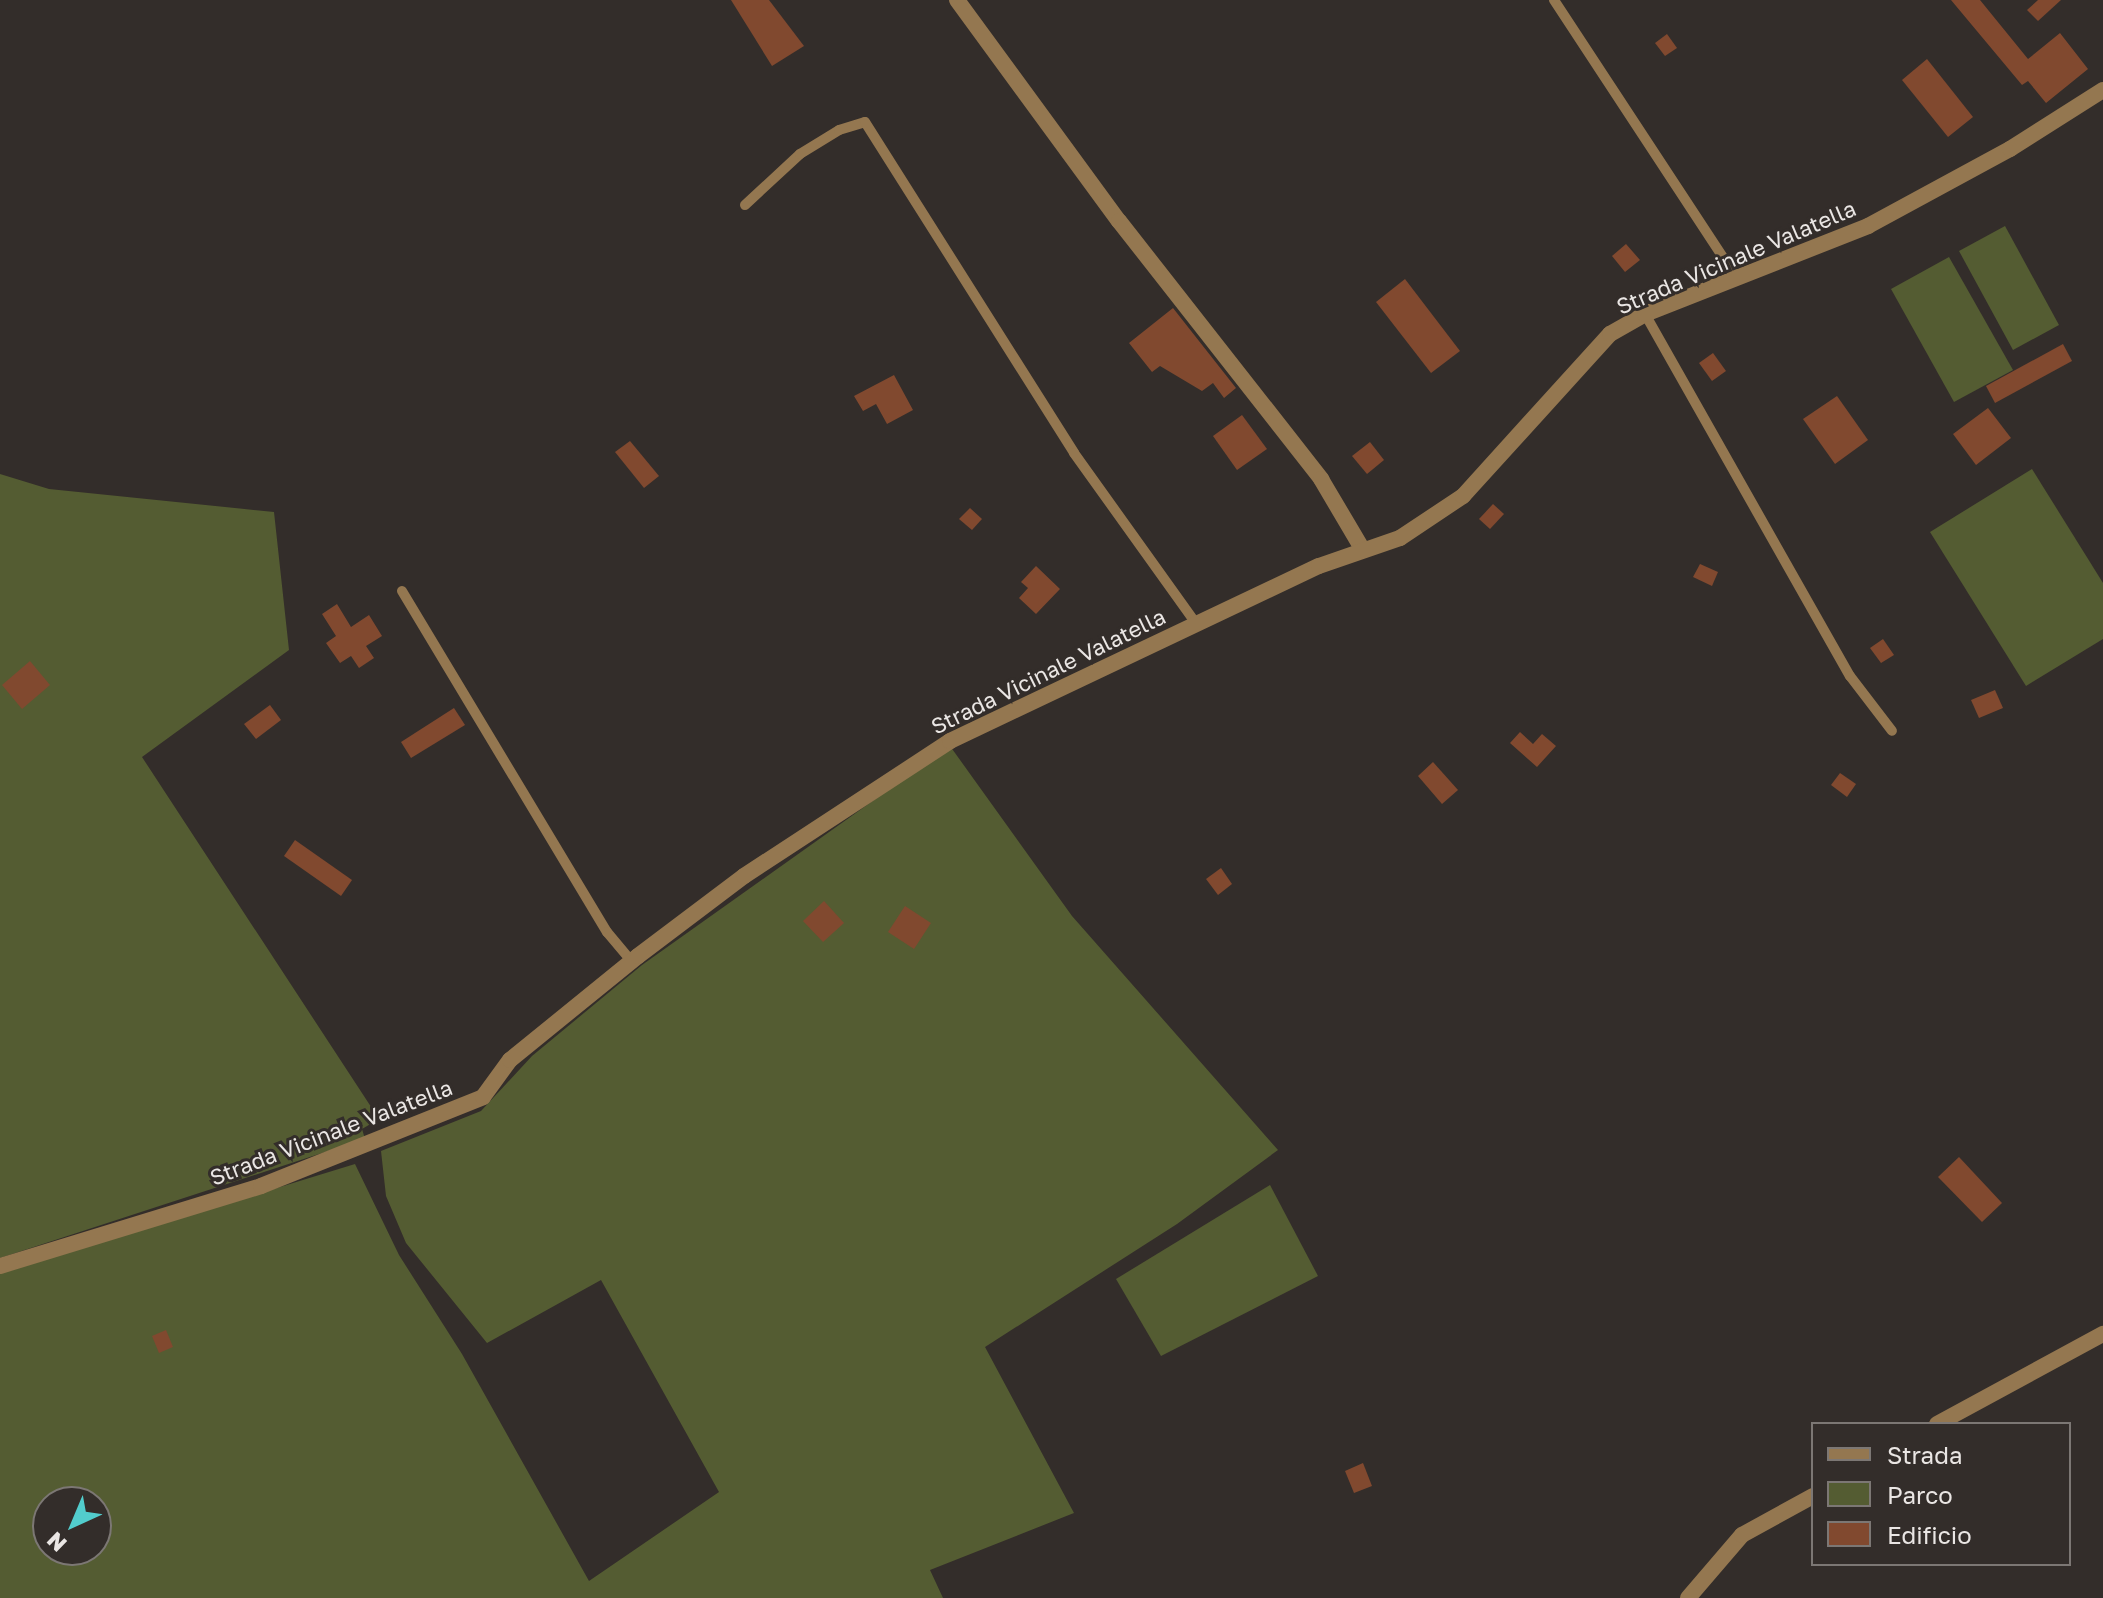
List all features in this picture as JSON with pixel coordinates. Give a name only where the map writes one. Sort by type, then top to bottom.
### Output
[{"type":"street","points":[[957,0],[1119,221],[1321,479],[1363,550]]},
{"type":"street","name":"Strada Vicinale Valatella","points":[[0,1266],[261,1186],[483,1097],[510,1060],[631,961],[744,876],[950,741],[1195,622],[1363,550],[1400,538],[1463,496],[1610,334],[1645,314],[1868,226],[2010,149],[2103,90]]},
{"type":"street","points":[[1941,1422],[2103,1334]]},
{"type":"street","points":[[1688,1598],[1742,1535],[1811,1497]]},
{"type":"lane","points":[[1554,0],[1737,279]]},
{"type":"lane","points":[[745,205],[800,154],[839,130],[865,122],[1074,453],[1195,622]]},
{"type":"lane","points":[[1645,314],[1850,676],[1892,731]]},
{"type":"lane","points":[[402,591],[607,932],[631,961]]},
{"type":"green space","points":[[2005,226],[2059,325],[2013,350],[1959,251]]},
{"type":"green space","points":[[1949,257],[2013,370],[1954,402],[1891,289]]},
{"type":"green space","points":[[2032,469],[2103,583],[2103,639],[2026,686],[1930,532]]},
{"type":"green space","points":[[0,474],[49,489],[274,512],[289,650],[142,757],[379,1119],[362,1129],[365,1139],[0,1258]]},
{"type":"green space","points":[[950,746],[1072,916],[1278,1150],[1177,1224],[985,1347],[1074,1513],[930,1570],[943,1598],[0,1598],[0,1273],[355,1164],[399,1255],[462,1354],[589,1581],[719,1492],[601,1280],[487,1343],[406,1243],[386,1196],[381,1151],[481,1111],[532,1056],[642,965]]},
{"type":"green space","points":[[1270,1185],[1318,1276],[1161,1356],[1116,1279]]},
{"type":"building","points":[[731,0],[769,0],[804,46],[772,66]]},
{"type":"building","points":[[1951,0],[1980,0],[2028,59],[2060,33],[2088,69],[2046,103],[2028,81],[2022,85]]},
{"type":"building","points":[[2038,0],[2061,0],[2038,21],[2027,10]]},
{"type":"building","points":[[1667,34],[1677,48],[1665,56],[1655,43]]},
{"type":"building","points":[[1927,59],[1973,117],[1948,137],[1902,80]]},
{"type":"building","points":[[1626,244],[1640,260],[1625,272],[1612,256]]},
{"type":"building","points":[[1405,279],[1460,351],[1431,373],[1376,302]]},
{"type":"building","points":[[1173,308],[1236,388],[1224,398],[1213,383],[1202,391],[1160,366],[1152,372],[1129,343]]},
{"type":"building","points":[[2063,344],[2072,361],[1995,403],[1986,386]]},
{"type":"building","points":[[1713,353],[1726,371],[1712,381],[1699,363]]},
{"type":"building","points":[[894,375],[913,410],[887,424],[876,404],[863,411],[854,396]]},
{"type":"building","points":[[1837,396],[1868,440],[1835,464],[1803,419]]},
{"type":"building","points":[[1988,408],[2011,438],[1976,465],[1953,434]]},
{"type":"building","points":[[1242,415],[1267,449],[1237,470],[1213,436]]},
{"type":"building","points":[[630,441],[659,476],[644,488],[615,452]]},
{"type":"building","points":[[1370,442],[1384,460],[1367,474],[1352,456]]},
{"type":"building","points":[[1493,504],[1504,514],[1490,529],[1479,519]]},
{"type":"building","points":[[970,508],[982,519],[972,530],[959,519]]},
{"type":"building","points":[[1700,564],[1718,572],[1712,586],[1693,577]]},
{"type":"building","points":[[1036,566],[1060,589],[1036,614],[1019,598],[1028,588],[1021,582]]},
{"type":"building","points":[[337,604],[351,627],[369,615],[382,636],[366,646],[374,658],[359,668],[351,656],[340,663],[326,643],[336,636],[322,614]]},
{"type":"building","points":[[1883,639],[1894,655],[1881,663],[1870,648]]},
{"type":"building","points":[[30,661],[50,685],[22,709],[2,685]]},
{"type":"building","points":[[1995,690],[2003,708],[1979,718],[1971,700]]},
{"type":"building","points":[[270,705],[281,720],[256,739],[244,724]]},
{"type":"building","points":[[454,708],[465,725],[411,758],[401,742]]},
{"type":"building","points":[[1520,732],[1533,744],[1542,734],[1556,746],[1537,767],[1510,743]]},
{"type":"building","points":[[1433,762],[1458,790],[1442,804],[1418,776]]},
{"type":"building","points":[[1840,773],[1856,784],[1847,797],[1831,785]]},
{"type":"building","points":[[295,840],[352,880],[341,896],[284,856]]},
{"type":"building","points":[[1221,868],[1232,884],[1218,895],[1206,879]]},
{"type":"building","points":[[824,901],[844,923],[823,942],[803,921]]},
{"type":"building","points":[[905,906],[931,923],[914,949],[888,932]]},
{"type":"building","points":[[1959,1157],[2002,1203],[1982,1222],[1938,1177]]},
{"type":"building","points":[[166,1330],[173,1347],[159,1353],[152,1336]]},
{"type":"building","points":[[1363,1463],[1372,1486],[1354,1493],[1345,1471]]}]
